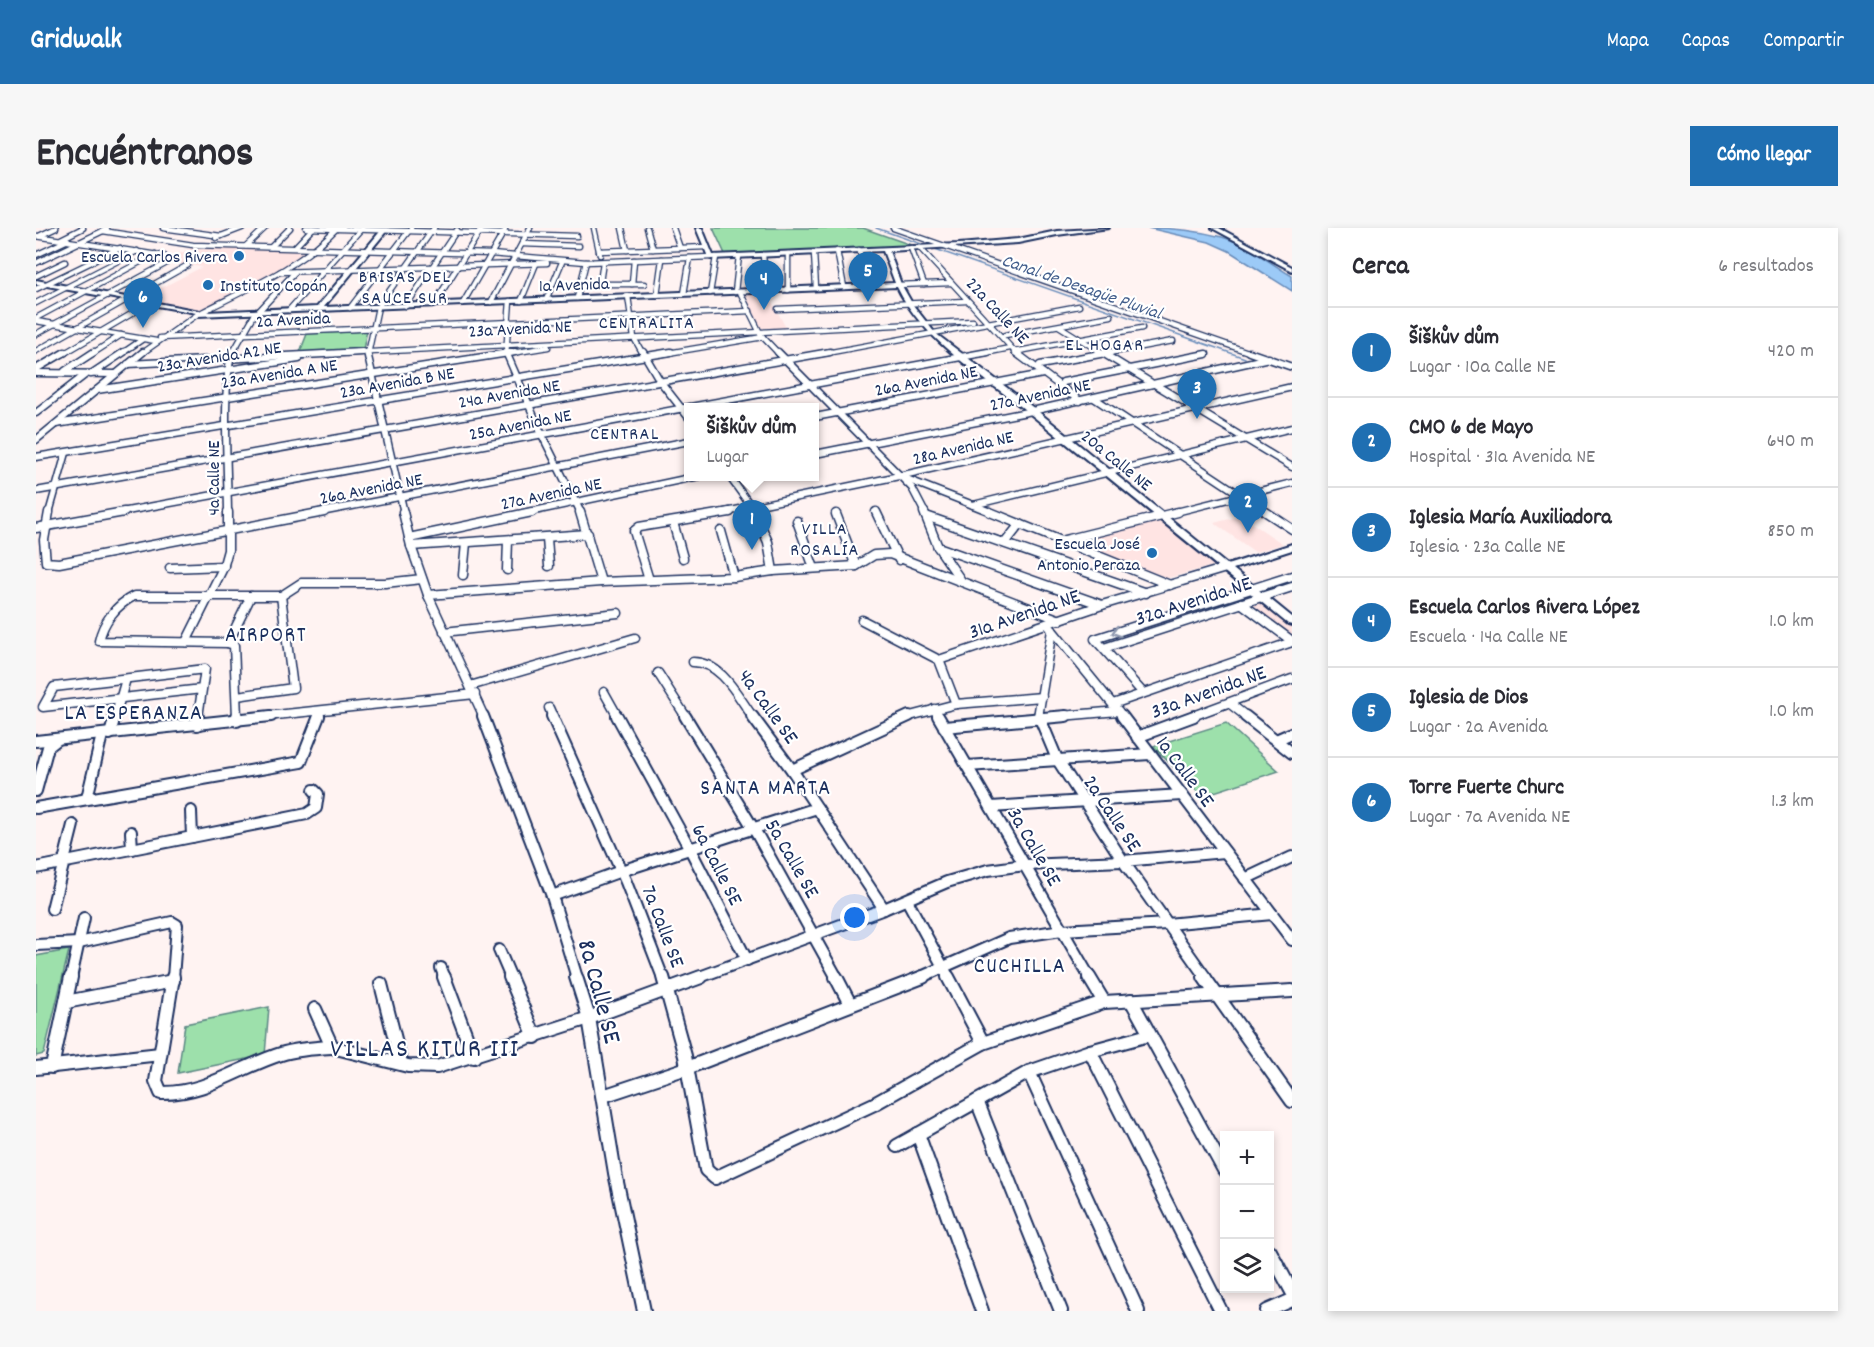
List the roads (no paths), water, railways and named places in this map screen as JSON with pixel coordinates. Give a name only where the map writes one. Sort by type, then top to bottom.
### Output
[{"type":"street","points":[[37,236],[56,228]]},
{"type":"street","points":[[60,239],[83,228]]},
{"type":"street","points":[[36,263],[110,228]]},
{"type":"street","points":[[163,228],[221,236]]},
{"type":"street","points":[[142,242],[170,228]]},
{"type":"street","points":[[192,232],[201,228]]},
{"type":"street","points":[[202,244],[241,228]]},
{"type":"street","points":[[246,246],[265,228]]},
{"type":"street","points":[[271,247],[290,228]]},
{"type":"street","points":[[306,228],[457,230],[577,236]]},
{"type":"street","points":[[295,247],[313,228]]},
{"type":"street","points":[[36,440],[158,340],[200,313],[280,272],[318,248],[337,228]]},
{"type":"street","points":[[463,303],[506,228]]},
{"type":"street","points":[[491,302],[530,228]]},
{"type":"street","points":[[594,228],[602,260],[601,283],[644,285]]},
{"type":"street","points":[[622,228],[627,250]]},
{"type":"street","points":[[647,228],[653,249]]},
{"type":"street","points":[[673,228],[680,248]]},
{"type":"street","points":[[699,228],[714,257]]},
{"type":"street","points":[[706,228],[714,257],[710,293]]},
{"type":"street","points":[[893,228],[1292,367]]},
{"type":"street","points":[[280,272],[920,248],[1018,241],[1057,233],[1106,228]]},
{"type":"street","points":[[1215,228],[1292,269]]},
{"type":"street","points":[[289,310],[361,229]]},
{"type":"street","points":[[319,309],[385,229]]},
{"type":"street","points":[[350,308],[410,230]]},
{"type":"street","points":[[367,350],[378,307],[433,230]]},
{"type":"street","points":[[406,306],[457,230]]},
{"type":"street","points":[[103,231],[173,243],[515,255],[573,262]]},
{"type":"street","points":[[434,304],[480,231]]},
{"type":"street","points":[[37,236],[128,249],[136,248],[164,256]]},
{"type":"street","points":[[36,255],[68,240]]},
{"type":"street","points":[[165,246],[173,243]]},
{"type":"street","points":[[522,244],[579,246]]},
{"type":"street","points":[[599,251],[707,247]]},
{"type":"street","points":[[36,289],[120,248]]},
{"type":"street","points":[[36,303],[136,248]]},
{"type":"street","points":[[911,248],[924,284]]},
{"type":"street","name":"22a Calle NE","points":[[920,248],[1012,350],[1080,401]]},
{"type":"street","name":"20a Calle NE","points":[[885,249],[898,285],[921,324],[1292,622]]},
{"type":"street","points":[[859,250],[871,286]]},
{"type":"street","points":[[837,251],[844,287]]},
{"type":"street","points":[[814,253],[816,288]]},
{"type":"street","points":[[36,319],[155,254]]},
{"type":"street","points":[[788,254],[788,290]]},
{"type":"street","points":[[763,255],[766,291]]},
{"type":"street","points":[[740,256],[738,292],[761,334],[866,444],[912,488],[938,547],[960,580]]},
{"type":"street","points":[[684,294],[690,258]]},
{"type":"street","points":[[657,295],[662,259]]},
{"type":"street","points":[[632,285],[634,260]]},
{"type":"street","points":[[36,276],[65,262]]},
{"type":"street","points":[[546,300],[562,262]]},
{"type":"street","points":[[577,298],[586,262]]},
{"type":"street","points":[[36,334],[165,264]]},
{"type":"street","points":[[521,301],[536,264]]},
{"type":"street","points":[[36,351],[188,265]]},
{"type":"street","name":"4a Calle NE","points":[[186,642],[224,566],[228,550],[227,397],[230,358],[257,312],[295,272]]},
{"type":"street","name":"1a Avenida","points":[[36,282],[200,313],[951,283]]},
{"type":"street","points":[[628,296],[634,338],[660,381],[684,411]]},
{"type":"street","points":[[510,301],[506,354],[542,435],[577,504],[601,582]]},
{"type":"street","points":[[778,309],[967,301]]},
{"type":"street","points":[[37,368],[150,303]]},
{"type":"street","points":[[985,322],[1079,306]]},
{"type":"street","name":"2a Avenida","points":[[36,319],[99,332],[158,340],[750,311]]},
{"type":"street","points":[[1005,335],[1111,316]]},
{"type":"street","name":"23a Avenida NE","points":[[128,364],[367,350],[761,334],[985,322]]},
{"type":"street","name":"24a Avenida NE","points":[[36,491],[933,334],[985,322]]},
{"type":"street","points":[[1059,326],[1292,467]]},
{"type":"street","name":"25a Avenida NE","points":[[710,403],[1142,328]]},
{"type":"street","name":"23a Avenida B NE","points":[[36,457],[643,356],[761,334]]},
{"type":"street","points":[[65,371],[121,335]]},
{"type":"street","points":[[36,413],[143,339]]},
{"type":"street","name":"23a Avenida A NE","points":[[56,424],[591,340]]},
{"type":"street","points":[[1040,365],[1173,341]]},
{"type":"street","name":"8a Calle SE","points":[[367,350],[391,463],[410,542],[422,579],[444,632],[473,690],[552,896],[589,1018],[615,1173],[644,1311]]},
{"type":"street","name":"23a Avenida A2 NE","points":[[97,390],[346,352]]},
{"type":"street","points":[[1063,382],[1206,354]]},
{"type":"street","name":"27a Avenida NE","points":[[819,453],[1080,401],[1269,358]]},
{"type":"street","points":[[37,368],[88,375]]},
{"type":"street","points":[[37,368],[88,375],[115,374]]},
{"type":"street","name":"26a Avenida NE","points":[[819,416],[1043,374]]},
{"type":"street","name":"28a Avenida NE","points":[[649,580],[634,531],[639,527],[752,508],[1198,410],[1292,387]]},
{"type":"street","points":[[1094,398],[1292,529]]},
{"type":"street","name":"25a Avenida NE","points":[[36,528],[682,408]]},
{"type":"street","points":[[973,505],[1292,428]]},
{"type":"street","name":"26a Avenida NE","points":[[45,526],[42,555],[46,562],[59,563],[684,442]]},
{"type":"street","points":[[45,526],[66,453]]},
{"type":"street","points":[[899,476],[1170,585]]},
{"type":"street","name":"27a Avenida NE","points":[[410,542],[684,480]]},
{"type":"street","points":[[732,481],[752,508],[768,542],[773,571]]},
{"type":"street","points":[[1061,541],[1292,483]]},
{"type":"street","points":[[876,512],[899,560]]},
{"type":"street","points":[[836,514],[856,566]]},
{"type":"street","points":[[926,516],[1146,593]]},
{"type":"street","points":[[797,521],[814,568]]},
{"type":"street","points":[[673,522],[683,558]]},
{"type":"street","points":[[1005,543],[1020,524]]},
{"type":"street","points":[[721,531],[734,577]]},
{"type":"street","points":[[410,542],[466,543],[588,534]]},
{"type":"street","points":[[547,538],[549,566]]},
{"type":"street","points":[[507,570],[508,540]]},
{"type":"street","points":[[463,575],[466,543]]},
{"type":"street","points":[[938,547],[1102,605]]},
{"type":"street","name":"31a Avenida NE","points":[[939,660],[1050,628],[1060,620],[1102,605],[1292,547]]},
{"type":"street","points":[[428,595],[601,582],[734,577],[773,571],[856,566],[874,555],[890,554],[899,560],[960,580],[1060,620]]},
{"type":"street","points":[[170,568],[224,566]]},
{"type":"street","points":[[1143,693],[1095,639],[1292,576]]},
{"type":"street","points":[[237,721],[234,645],[228,643],[99,641],[100,634],[120,604],[134,596],[281,596],[301,583],[385,583],[422,579]]},
{"type":"street","name":"32a Avenida NE","points":[[1104,648],[1292,586]]},
{"type":"street","points":[[228,643],[251,596]]},
{"type":"street","points":[[237,696],[293,688],[281,596]]},
{"type":"street","points":[[1241,603],[1292,642]]},
{"type":"street","points":[[444,632],[618,613]]},
{"type":"street","points":[[861,620],[939,660],[956,704]]},
{"type":"street","points":[[1038,719],[1050,628]]},
{"type":"street","name":"1a Calle SE","points":[[1050,628],[1115,707],[1290,935]]},
{"type":"street","points":[[36,741],[320,712],[473,690],[635,638]]},
{"type":"street","points":[[945,727],[1038,719],[1115,707],[1143,693],[1292,642]]},
{"type":"street","name":"4a Calle SE","points":[[693,662],[702,662],[721,673],[792,770],[884,909]]},
{"type":"street","points":[[197,725],[205,669],[54,687],[43,707],[202,689]]},
{"type":"street","name":"5a Calle SE","points":[[658,673],[755,828],[815,934],[850,1004]]},
{"type":"street","points":[[87,798],[106,734],[126,679]]},
{"type":"street","name":"33a Avenida NE","points":[[1137,736],[1292,680]]},
{"type":"street","name":"6a Calle SE","points":[[604,692],[690,849],[747,960]]},
{"type":"street","points":[[792,770],[915,713],[956,704],[1042,697]]},
{"type":"street","points":[[1228,703],[1292,753]]},
{"type":"street","name":"7a Calle SE","points":[[549,708],[621,871],[667,990],[687,1068],[706,1170],[715,1178],[735,1171],[874,1104],[983,1043]]},
{"type":"street","name":"3a Calle SE","points":[[934,709],[1104,1002]]},
{"type":"street","points":[[36,808],[301,762],[320,712]]},
{"type":"street","name":"2a Calle SE","points":[[1038,719],[1057,759],[1083,802],[1217,997],[1292,1101]]},
{"type":"street","points":[[1276,740],[1292,733]]},
{"type":"street","points":[[36,791],[48,747],[58,739]]},
{"type":"street","points":[[967,766],[1150,754]]},
{"type":"street","points":[[36,868],[307,814],[316,808],[318,794],[314,790]]},
{"type":"street","points":[[991,807],[1182,795]]},
{"type":"street","points":[[552,896],[621,871],[817,808]]},
{"type":"street","points":[[191,810],[192,837]]},
{"type":"street","points":[[52,909],[73,825]]},
{"type":"street","points":[[131,832],[132,849]]},
{"type":"street","points":[[36,945],[79,944],[172,922],[177,925],[173,981],[156,1081],[161,1093],[174,1095],[233,1076],[281,1054],[304,1048],[332,1047],[354,1054],[401,1063],[437,1067],[474,1057],[667,990],[908,900],[947,882],[988,870],[1025,865],[1123,861],[1225,852]]},
{"type":"street","points":[[1245,879],[1292,857]]},
{"type":"street","points":[[908,900],[983,1043],[1104,1002],[1292,991]]},
{"type":"street","points":[[603,1096],[687,1068],[943,969],[1009,938],[1062,930],[1167,924],[1272,914]]},
{"type":"street","points":[[52,1066],[84,918]]},
{"type":"street","points":[[499,950],[535,1037]]},
{"type":"street","points":[[441,968],[474,1057]]},
{"type":"street","points":[[66,1002],[173,981]]},
{"type":"street","points":[[381,984],[401,1063]]},
{"type":"street","points":[[1131,1000],[1220,1163]]},
{"type":"street","points":[[315,1009],[332,1047]]},
{"type":"street","points":[[897,1146],[1029,1072],[1090,1051],[1149,1035]]},
{"type":"street","points":[[1090,1051],[1221,1311]]},
{"type":"street","points":[[36,1068],[160,1054]]},
{"type":"street","points":[[1029,1072],[1138,1311]]},
{"type":"street","points":[[977,1101],[1061,1311]]},
{"type":"street","points":[[918,1134],[982,1311]]},
{"type":"street","points":[[1274,1260],[1292,1292]]},
{"type":"street","points":[[1267,1311],[1292,1300]]},
{"type":"water","points":[[1148,228],[1176,229],[1231,240],[1292,276],[1292,291],[1229,251],[1209,242]]},
{"type":"waterway","name":"Canal de Desagüe Pluvial","points":[[876,228],[927,246]]},
{"type":"waterway","name":"Canal de Desagüe Pluvial","points":[[932,248],[1245,358]]},
{"type":"place","name":"Escuela Carlos Rivera","points":[[239,256]]},
{"type":"place","name":"Instituto Copán","points":[[208,285]]},
{"type":"place","name":"Iglesia de Dios","points":[[868,302]]},
{"type":"place","name":"Escuela Carlos Rivera López","points":[[764,310]]},
{"type":"place","name":"Torre Fuerte Churc","points":[[143,328]]},
{"type":"place","name":"Iglesia María Auxiliadora","points":[[1197,419]]},
{"type":"place","name":"CMO 6 de Mayo","points":[[1248,533]]},
{"type":"place","name":"Šiškův dům","points":[[752,550]]},
{"type":"place","name":"Escuela José Antonio Peraza","points":[[1152,553]]},
{"type":"district","name":"BRISAS DEL SAUCE SUR","points":[[405,286]]},
{"type":"district","name":"CENTRALITA","points":[[647,322]]},
{"type":"district","name":"EL HOGAR","points":[[1105,344]]},
{"type":"district","name":"CENTRAL","points":[[625,433]]},
{"type":"district","name":"VILLA ROSALÍA","points":[[825,538]]},
{"type":"district","name":"AIRPORT","points":[[266,633]]},
{"type":"district","name":"LA ESPERANZA","points":[[134,711]]},
{"type":"district","name":"SANTA MARTA","points":[[766,786]]},
{"type":"district","name":"CUCHILLA","points":[[1020,964]]},
{"type":"district","name":"VILLAS KITUR III","points":[[425,1047]]}]
